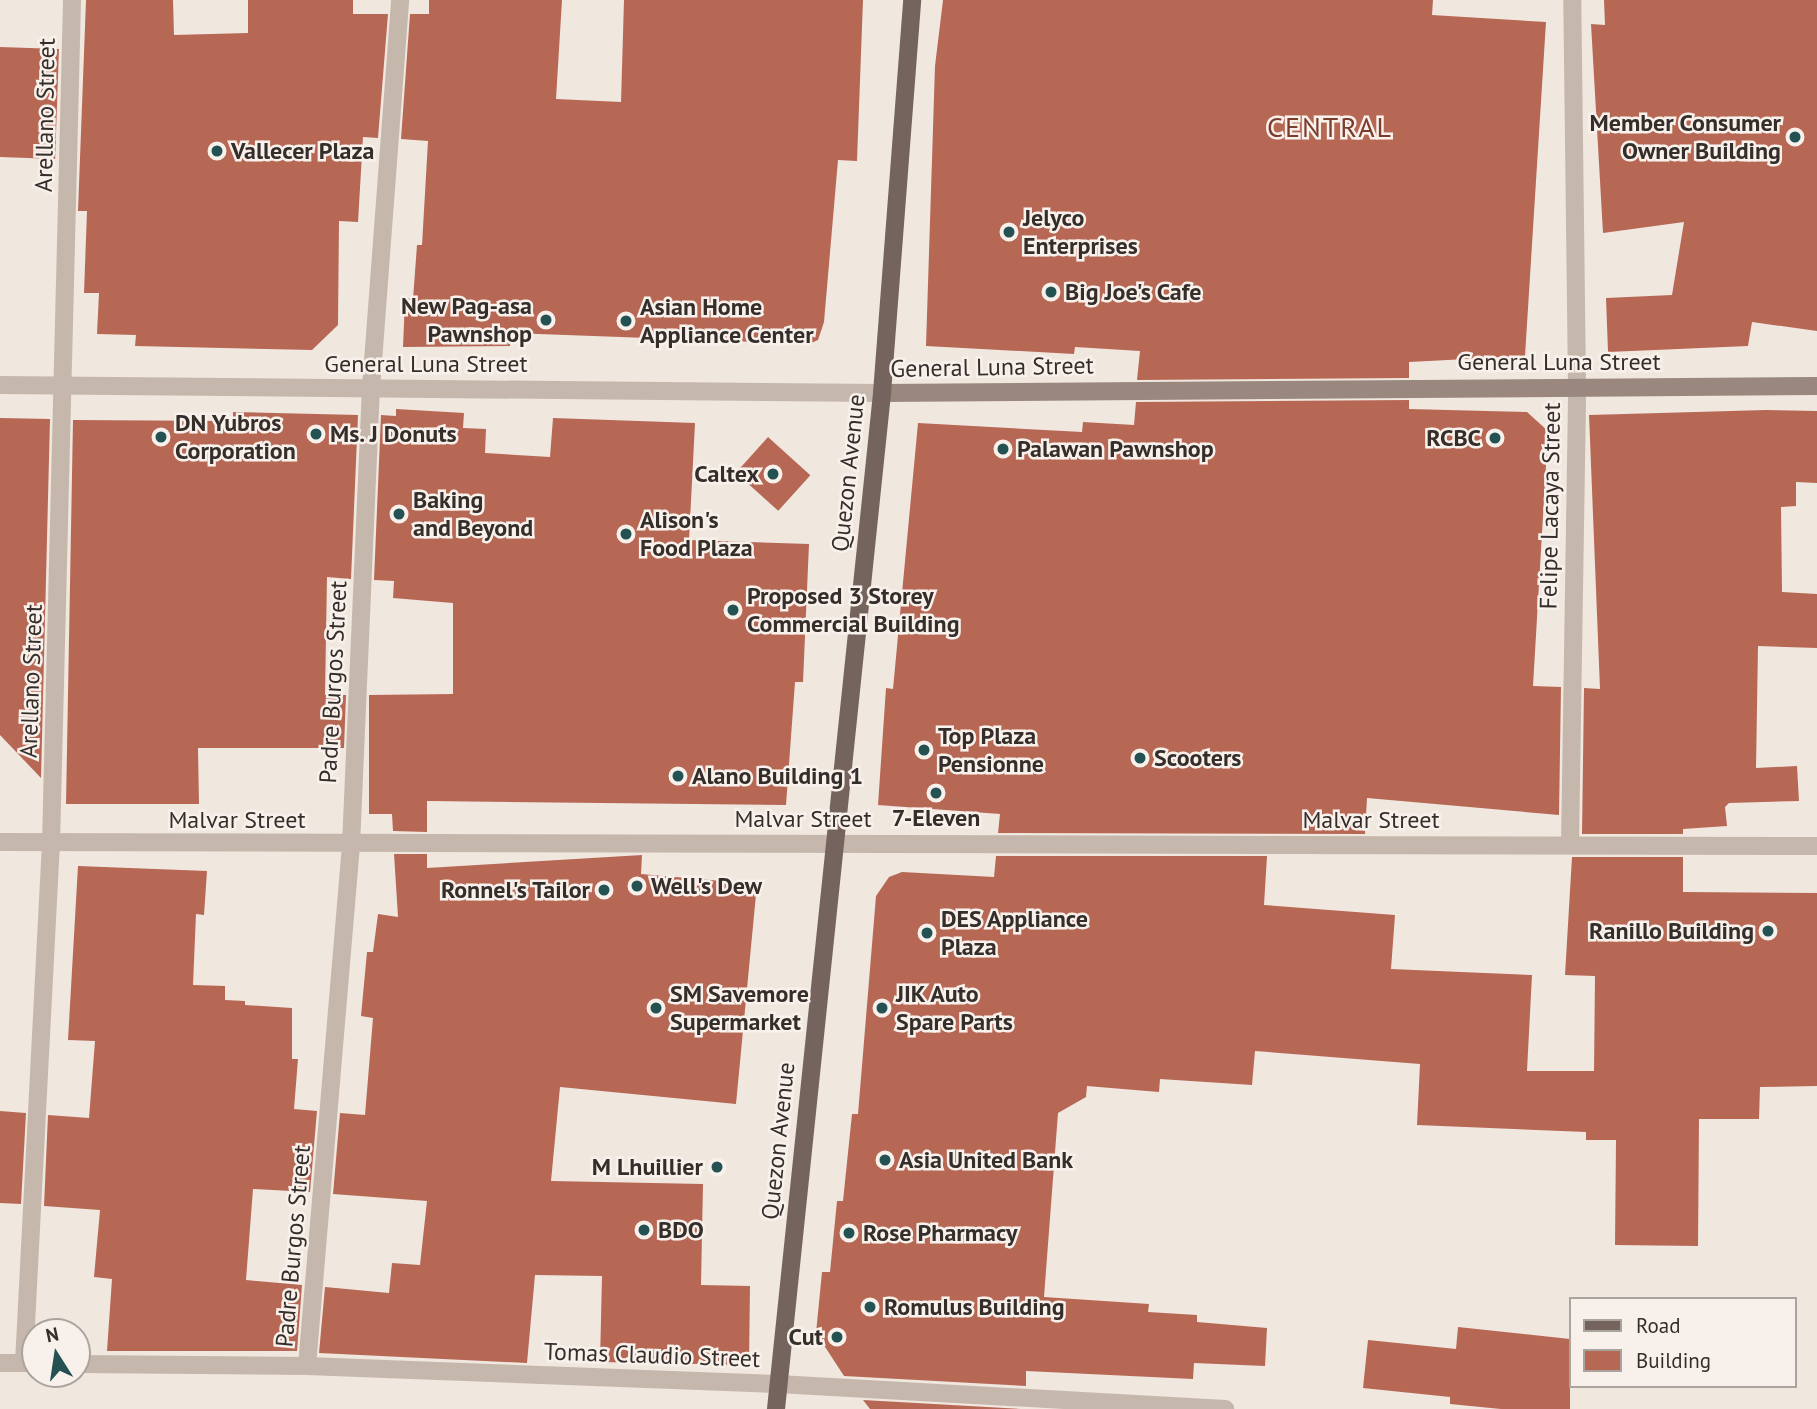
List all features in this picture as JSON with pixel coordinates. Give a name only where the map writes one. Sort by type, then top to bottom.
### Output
[{"type":"main road","name":"Quezon Avenue","points":[[776,1409],[882,393],[912,0]]},
{"type":"street","name":"Arellano Street","points":[[31,1318],[51,843],[72,0]]},
{"type":"street","name":"Padre Burgos Street","points":[[307,1366],[351,845],[371,388],[400,0]]},
{"type":"street","name":"Felipe Lacaya Street","points":[[1570,845],[1577,386],[1572,0]]},
{"type":"street","name":"General Luna Street","points":[[0,385],[882,393],[1817,386]]},
{"type":"street","name":"Malvar Street","points":[[0,842],[351,845],[1817,846]]},
{"type":"street","points":[[0,1363],[21,1363]]},
{"type":"street","name":"Tomas Claudio Street","points":[[91,1364],[307,1366],[778,1384],[1105,1406],[1225,1409]]},
{"type":"building","points":[[86,0],[173,0],[174,35],[248,33],[248,0],[353,0],[353,14],[388,14],[378,138],[363,137],[358,222],[339,221],[338,325],[312,350],[135,346],[136,335],[97,334],[99,293],[84,293],[87,211],[78,211]]},
{"type":"building","points":[[429,0],[562,0],[556,99],[621,102],[624,0],[863,0],[857,161],[838,160],[824,322],[818,340],[809,344],[511,333],[510,346],[403,347],[405,298],[413,299],[417,245],[422,245],[428,141],[401,139],[410,14],[429,14]]},
{"type":"building","points":[[943,0],[1433,0],[1432,15],[1546,22],[1525,356],[1409,362],[1409,378],[1137,380],[1140,351],[1075,347],[1074,354],[926,346],[935,66]]},
{"type":"building","points":[[1604,0],[1817,0],[1817,331],[1752,322],[1748,346],[1608,352],[1606,298],[1672,295],[1684,222],[1603,233],[1591,24],[1605,25]]},
{"type":"building","points":[[0,47],[59,49],[55,159],[0,157]]},
{"type":"building","points":[[1409,400],[1409,409],[1527,412],[1548,431],[1533,686],[1561,687],[1559,815],[1367,798],[1365,834],[998,833],[1000,814],[878,805],[886,688],[893,689],[918,423],[1082,432],[1083,422],[1134,425],[1136,402]]},
{"type":"building","points":[[396,409],[464,413],[463,428],[486,429],[485,453],[550,457],[553,418],[695,423],[689,540],[809,544],[803,682],[795,682],[786,805],[427,801],[427,832],[393,831],[392,814],[369,814],[369,695],[453,694],[453,603],[393,598],[394,581],[374,580],[381,415],[396,416]]},
{"type":"building","points":[[1817,411],[1817,483],[1796,482],[1796,506],[1781,507],[1782,592],[1817,594],[1817,648],[1758,646],[1756,768],[1797,766],[1799,801],[1729,803],[1725,807],[1727,826],[1683,829],[1683,834],[1582,834],[1584,688],[1600,689],[1589,415]]},
{"type":"building","points":[[233,412],[358,415],[351,579],[327,577],[325,695],[346,695],[344,748],[198,748],[199,804],[66,804],[73,420],[233,421]]},
{"type":"building","points":[[0,418],[50,419],[41,778],[0,735]]},
{"type":"building","name":"Caltex","points":[[768,437],[810,475],[778,511],[736,473]]},
{"type":"building","points":[[394,854],[427,854],[427,868],[642,855],[641,874],[757,884],[736,1104],[560,1087],[551,1181],[703,1184],[701,1285],[750,1286],[749,1365],[600,1362],[602,1276],[535,1275],[527,1363],[319,1353],[325,1287],[389,1293],[392,1263],[420,1265],[427,1201],[333,1194],[340,1113],[365,1115],[373,1018],[361,1016],[367,952],[373,952],[378,914],[398,917]]},
{"type":"building","points":[[996,856],[1267,856],[1264,905],[1395,915],[1391,969],[1532,975],[1527,1071],[1594,1071],[1595,976],[1565,975],[1572,857],[1683,857],[1683,892],[1817,893],[1817,1086],[1760,1087],[1759,1119],[1699,1119],[1698,1246],[1615,1245],[1616,1140],[1586,1140],[1586,1132],[1417,1125],[1420,1064],[1255,1051],[1252,1085],[1160,1079],[1159,1092],[1087,1086],[1086,1097],[1058,1113],[1044,1297],[1149,1304],[1148,1312],[1197,1315],[1197,1322],[1267,1328],[1265,1366],[1194,1363],[1193,1379],[1026,1371],[1026,1386],[844,1376],[816,1333],[822,1272],[830,1272],[837,1201],[843,1201],[852,1114],[858,1114],[876,896],[889,877],[902,872],[994,877]]},
{"type":"building","points":[[78,866],[207,871],[204,915],[196,914],[193,985],[225,986],[225,1000],[245,1001],[245,1005],[292,1008],[292,1059],[298,1059],[294,1109],[317,1111],[310,1192],[253,1189],[246,1280],[302,1285],[297,1351],[107,1351],[112,1279],[94,1277],[100,1210],[44,1206],[48,1115],[89,1118],[95,1041],[68,1040]]},
{"type":"building","points":[[0,1111],[26,1113],[21,1204],[0,1203]]},
{"type":"building","points":[[1458,1327],[1568,1339],[1570,1409],[1501,1409],[1450,1404],[1450,1397],[1363,1388],[1368,1340],[1456,1349]]},
{"type":"building","points":[[863,1400],[1021,1409],[870,1409]]},
{"type":"place","name":"Member Consumer Owner Building","points":[[1795,137]]},
{"type":"place","name":"Vallecer Plaza","points":[[217,151]]},
{"type":"place","name":"Jelyco Enterprises","points":[[1009,232]]},
{"type":"place","name":"Big Joe's Cafe","points":[[1051,292]]},
{"type":"place","name":"New Pag-asa Pawnshop","points":[[546,320]]},
{"type":"place","name":"Asian Home Appliance Center","points":[[626,321]]},
{"type":"place","name":"Ms. J Donuts","points":[[316,434]]},
{"type":"place","name":"DN Yubros Corporation","points":[[161,437]]},
{"type":"place","name":"RCBC","points":[[1495,438]]},
{"type":"place","name":"Palawan Pawnshop","points":[[1003,449]]},
{"type":"place","name":"Caltex","points":[[773,474]]},
{"type":"place","name":"Baking and Beyond","points":[[399,514]]},
{"type":"place","name":"Alison's Food Plaza","points":[[626,534]]},
{"type":"place","name":"Proposed 3 Storey Commercial Building","points":[[733,610]]},
{"type":"place","name":"Top Plaza Pensionne","points":[[924,750]]},
{"type":"place","name":"Scooters","points":[[1140,758]]},
{"type":"place","name":"Alano Building 1","points":[[678,776]]},
{"type":"place","name":"7-Eleven","points":[[936,793]]},
{"type":"place","name":"Well's Dew","points":[[637,886]]},
{"type":"place","name":"Ronnel's Tailor","points":[[604,890]]},
{"type":"place","name":"Ranillo Building","points":[[1768,931]]},
{"type":"place","name":"DES Appliance Plaza","points":[[927,933]]},
{"type":"place","name":"SM Savemore Supermarket","points":[[656,1008]]},
{"type":"place","name":"JIK Auto Spare Parts","points":[[882,1008]]},
{"type":"place","name":"Asia United Bank","points":[[885,1160]]},
{"type":"place","name":"M Lhuillier","points":[[717,1167]]},
{"type":"place","name":"BDO","points":[[644,1230]]},
{"type":"place","name":"Rose Pharmacy","points":[[849,1233]]},
{"type":"place","name":"Romulus Building","points":[[870,1307]]},
{"type":"place","name":"Cut","points":[[837,1337]]},
{"type":"district","name":"CENTRAL","points":[[1330,127]]}]
